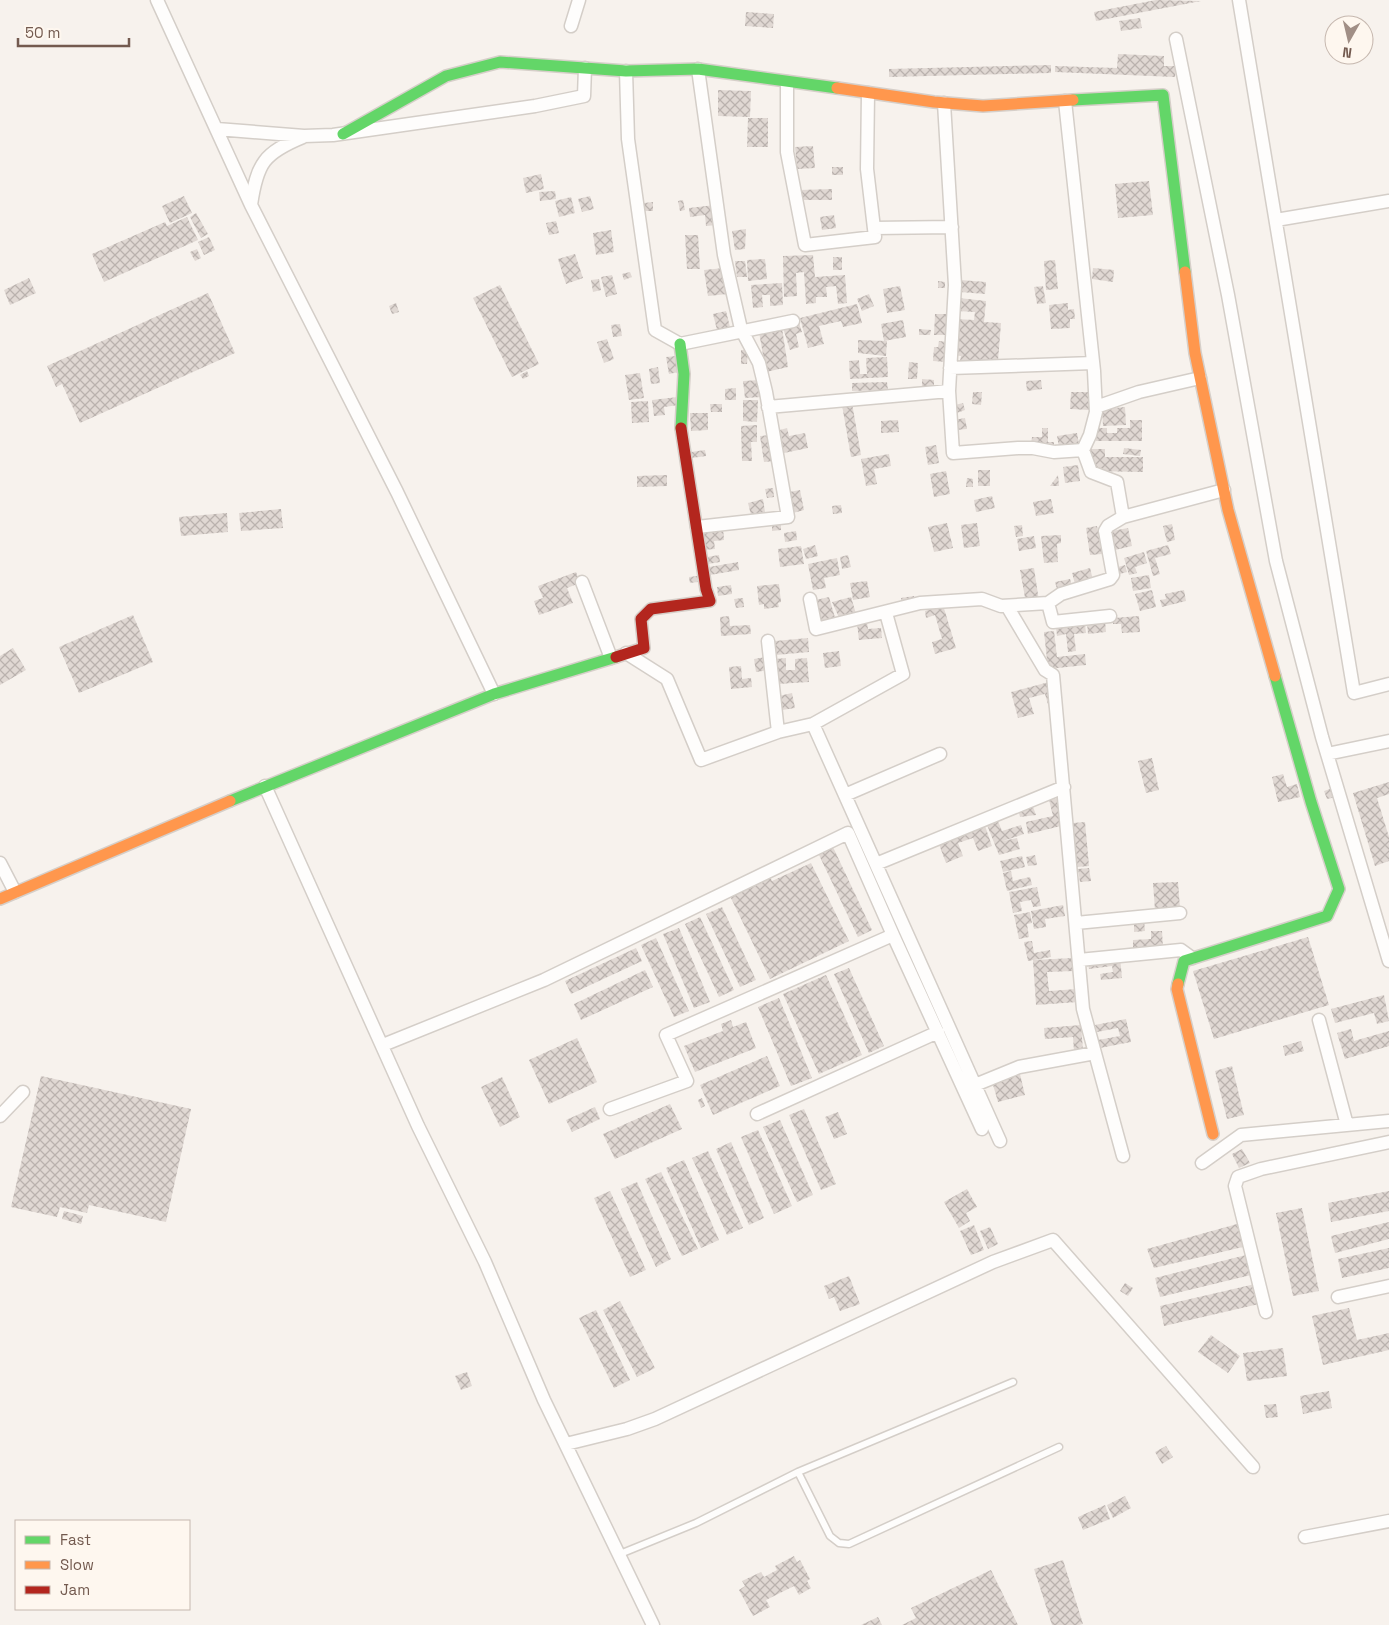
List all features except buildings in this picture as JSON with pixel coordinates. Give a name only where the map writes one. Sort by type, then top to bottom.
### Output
[{"type":"street","points":[[157,0],[251,204],[397,492],[494,694]]},
{"type":"street","points":[[571,26],[579,0]]},
{"type":"street","points":[[1239,0],[1354,693],[1389,684]]},
{"type":"street","points":[[1176,39],[1228,295],[1276,561],[1327,754],[1389,961]]},
{"type":"street","points":[[343,134],[446,76],[500,62],[626,71],[698,69],[944,103],[983,106],[1163,95],[1195,353],[1224,490],[1308,793],[1339,889],[1326,916],[1184,961],[1177,989],[1213,1134]]},
{"type":"street","points":[[217,129],[304,136],[343,134],[535,106],[584,96],[585,68]]},
{"type":"street","points":[[697,527],[788,517],[759,363],[742,332],[724,255],[698,69]]},
{"type":"street","points":[[626,71],[628,140],[655,330],[680,344],[793,321]]},
{"type":"street","points":[[787,82],[786,152],[805,245],[875,237],[867,169],[868,93]]},
{"type":"street","points":[[1065,101],[1096,407],[1090,435],[1083,450],[1090,472],[1117,482],[1123,517]]},
{"type":"street","points":[[944,103],[955,285],[949,391],[953,453],[1033,448],[1054,452],[1083,450]]},
{"type":"street","points":[[251,204],[254,182],[264,160],[282,145],[304,136]]},
{"type":"street","points":[[1276,220],[1389,201]]},
{"type":"street","points":[[874,228],[952,227]]},
{"type":"street","points":[[0,899],[157,830],[494,694],[644,648],[642,619],[651,609],[710,601],[706,589],[680,423],[684,374],[680,344]]},
{"type":"street","points":[[950,368],[1093,363]]},
{"type":"street","points":[[1096,407],[1139,392],[1200,378]]},
{"type":"street","points":[[768,407],[949,391]]},
{"type":"street","points":[[810,599],[816,629],[920,603],[982,599],[1001,606],[1048,603],[1061,594],[1110,579],[1113,576],[1105,531],[1108,526],[1123,517],[1224,490]]},
{"type":"street","points":[[582,582],[611,658]]},
{"type":"street","points":[[1048,603],[1053,622],[1110,616]]},
{"type":"street","points":[[1007,606],[1044,670],[1053,675],[1083,1009],[1123,1156]]},
{"type":"street","points":[[626,653],[667,678],[701,760],[778,732],[813,724],[903,674],[886,613]]},
{"type":"street","points":[[768,641],[778,732]]},
{"type":"street","points":[[813,724],[1000,1141]]},
{"type":"street","points":[[1327,754],[1389,741]]},
{"type":"street","points":[[845,795],[940,754]]},
{"type":"street","points":[[266,786],[418,1126],[485,1262],[544,1400],[653,1625]]},
{"type":"street","points":[[876,864],[1064,787]]},
{"type":"street","points":[[383,1045],[544,980],[848,833],[982,1129]]},
{"type":"street","points":[[0,863],[15,892]]},
{"type":"street","points":[[1076,923],[1180,913]]},
{"type":"street","points":[[610,1109],[687,1081],[666,1035],[893,935]]},
{"type":"street","points":[[1079,960],[1181,950],[1192,958]]},
{"type":"street","points":[[1319,1020],[1347,1125]]},
{"type":"street","points":[[757,1114],[938,1032]]},
{"type":"street","points":[[974,1085],[1019,1067],[1095,1053]]},
{"type":"street","points":[[0,1116],[22,1092]]},
{"type":"street","points":[[1202,1163],[1241,1136],[1389,1121]]},
{"type":"street","points":[[1266,1312],[1235,1186],[1238,1177],[1260,1170],[1389,1142]]},
{"type":"street","points":[[566,1444],[627,1429],[655,1419],[984,1266],[1053,1240],[1253,1467]]},
{"type":"street","points":[[1338,1297],[1389,1286]]},
{"type":"street","points":[[1305,1537],[1389,1522]]},
{"type":"lane","points":[[620,1554],[696,1523],[798,1472],[1013,1382]]},
{"type":"lane","points":[[798,1472],[830,1536],[840,1542],[849,1544],[1059,1446]]},
{"type":"traffic: fast","points":[[343,134],[446,76],[500,62],[626,71],[698,69],[837,88]]},
{"type":"traffic: fast","points":[[1073,100],[1163,95],[1185,272]]},
{"type":"traffic: fast","points":[[680,344],[684,374],[681,428]]},
{"type":"traffic: fast","points":[[230,801],[494,694],[616,657]]},
{"type":"traffic: fast","points":[[1178,984],[1184,961],[1327,916],[1339,889],[1311,802],[1275,676]]},
{"type":"traffic: slow","points":[[837,88],[934,102],[983,106],[1073,100]]},
{"type":"traffic: slow","points":[[1185,272],[1195,353],[1228,510],[1275,676]]},
{"type":"traffic: slow","points":[[0,899],[230,801]]},
{"type":"traffic: slow","points":[[1178,984],[1177,989],[1213,1134]]},
{"type":"traffic: jam","points":[[616,657],[644,648],[641,619],[651,609],[710,601],[706,589],[681,428]]}]
